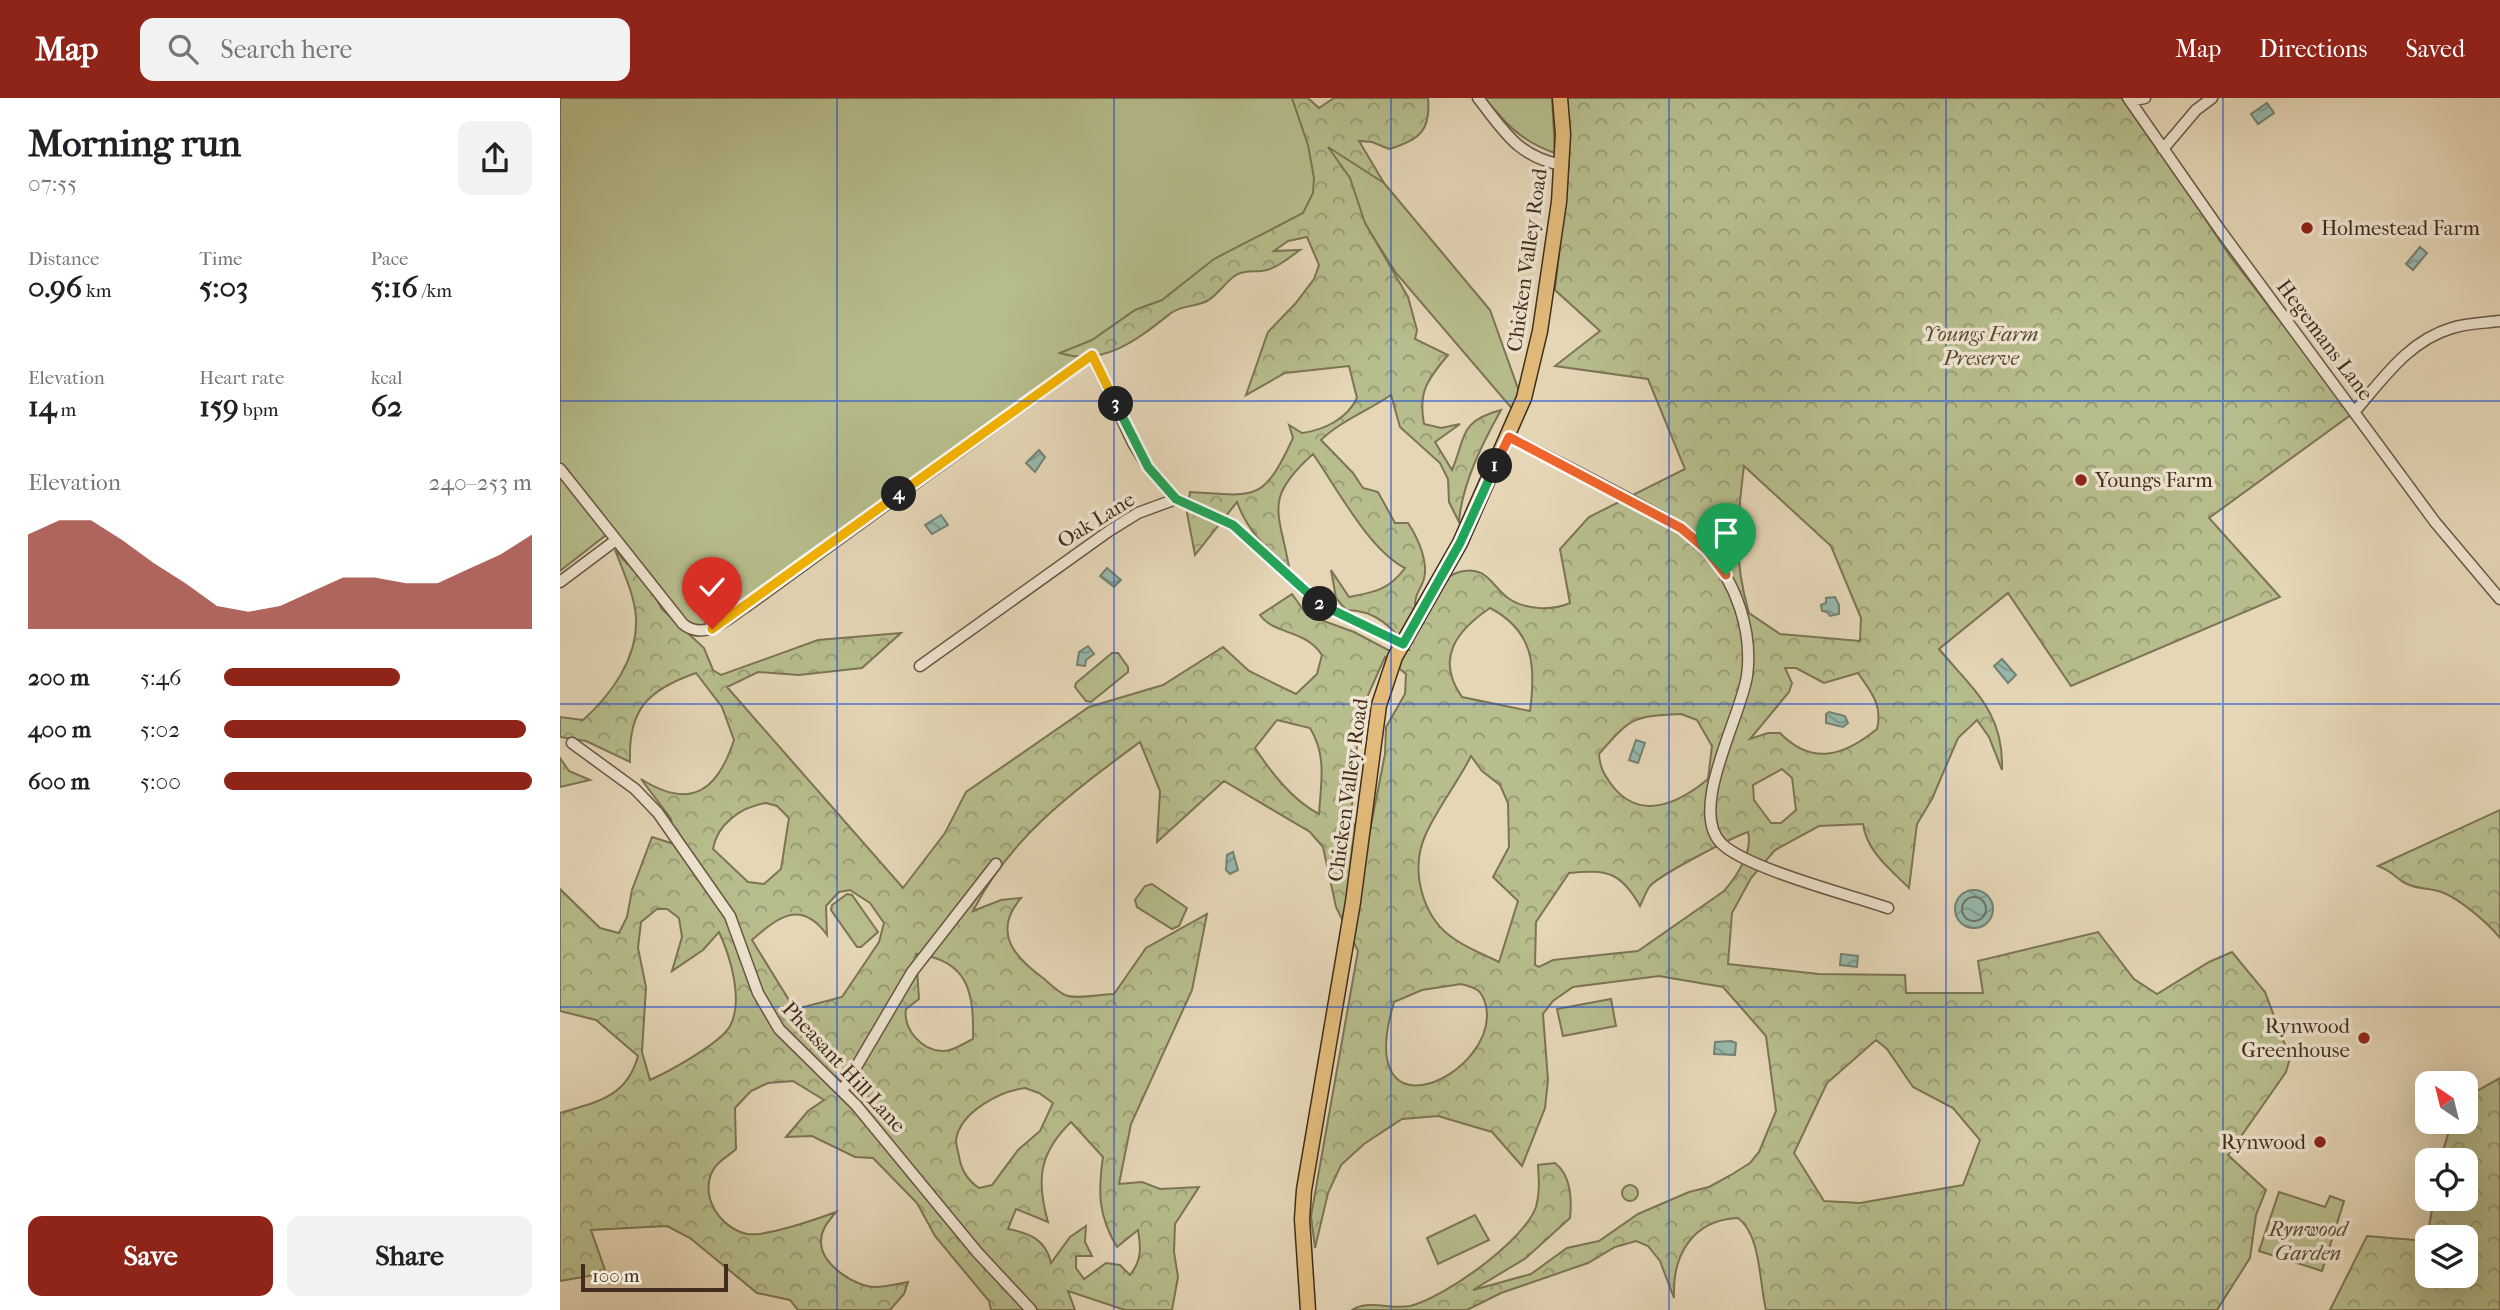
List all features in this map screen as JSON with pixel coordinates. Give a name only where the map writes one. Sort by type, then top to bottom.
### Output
[{"type":"main road","name":"Chicken Valley Road","points":[[1308,1310],[1302,1219],[1304,1190],[1353,902],[1373,731],[1387,679],[1403,644],[1460,543],[1524,398],[1540,331],[1562,165],[1559,98]]},
{"type":"street","points":[[1478,98],[1520,149],[1541,161],[1562,165]]},
{"type":"street","points":[[2129,99],[2145,98]]},
{"type":"street","points":[[2162,149],[2196,110],[2211,98]]},
{"type":"street","name":"Hegemans Lane","points":[[2129,99],[2162,149],[2435,522],[2500,598]]},
{"type":"street","points":[[2354,411],[2405,354],[2424,339],[2455,327],[2500,321]]},
{"type":"street","points":[[560,469],[683,624],[695,631],[712,629],[1092,355],[1133,443],[1148,467],[1176,499],[1233,525],[1318,603],[1403,644]]},
{"type":"street","points":[[1509,437],[1681,528],[1707,550],[1726,575],[1739,605],[1745,630],[1748,664],[1741,700],[1710,805],[1711,824],[1720,842],[1749,861],[1888,908]]},
{"type":"street","name":"Oak Lane","points":[[920,666],[1109,531],[1138,513],[1176,499]]},
{"type":"street","points":[[560,582],[616,540]]},
{"type":"street","name":"Pheasant Hill Lane","points":[[572,743],[635,789],[673,833],[730,916],[767,1012],[804,1057],[842,1091],[878,1130],[978,1252],[1031,1310]]},
{"type":"street","points":[[842,1091],[912,972],[996,864]]},
{"type":"green space","points":[[560,98],[1299,98],[1384,183],[1490,310],[1521,397],[1514,411],[1396,273],[1343,189],[1091,353],[714,626],[689,626],[610,532],[560,571]]},
{"type":"green space","name":"Youngs Farm Preserve","points":[[1292,98],[1308,98],[1319,108],[1334,98],[1428,98],[1428,118],[1425,126],[1409,142],[1389,149],[1372,142],[1359,141],[1384,183],[1328,147],[1350,178],[1365,223],[1408,297],[1417,330],[1415,339],[1448,355],[1426,387],[1422,413],[1424,424],[1441,428],[1460,424],[1435,442],[1452,470],[1471,425],[1487,414],[1501,410],[1480,450],[1469,479],[1459,522],[1449,502],[1448,479],[1440,463],[1400,427],[1391,395],[1345,422],[1321,440],[1353,473],[1363,488],[1378,492],[1395,523],[1408,523],[1412,529],[1422,552],[1425,569],[1415,605],[1447,578],[1468,570],[1483,574],[1515,602],[1530,607],[1547,608],[1570,603],[1560,549],[1589,517],[1685,469],[1648,379],[1555,366],[1600,331],[1555,290],[1569,164],[1567,98],[2125,98],[2230,256],[2352,414],[2209,518],[2280,597],[2071,686],[2008,593],[1939,649],[1974,690],[1992,717],[1998,732],[2002,770],[1989,737],[1977,720],[1958,738],[1932,799],[1917,824],[1909,888],[1874,852],[1863,824],[1819,826],[1775,850],[1751,878],[1732,913],[1728,964],[1819,974],[1905,975],[1906,993],[1983,993],[1978,961],[2098,932],[2134,979],[2157,994],[2209,962],[2232,952],[2265,992],[2290,1058],[2286,1072],[2228,1155],[2266,1190],[2256,1215],[2250,1258],[2217,1310],[1766,1310],[1755,1247],[1746,1226],[1738,1218],[1722,1220],[1708,1226],[1688,1243],[1677,1268],[1674,1298],[1660,1261],[1648,1246],[1636,1241],[1615,1247],[1588,1263],[1501,1293],[1467,1310],[1352,1310],[1366,1305],[1410,1306],[1425,1301],[1481,1266],[1529,1221],[1537,1202],[1538,1165],[1555,1163],[1564,1174],[1570,1196],[1570,1218],[1526,1258],[1473,1290],[1531,1274],[1567,1248],[1599,1241],[1638,1214],[1689,1192],[1709,1187],[1750,1163],[1759,1152],[1776,1111],[1766,1036],[1723,987],[1659,976],[1573,987],[1553,1001],[1543,1014],[1548,1080],[1545,1108],[1522,1166],[1492,1132],[1438,1116],[1402,1119],[1364,1144],[1341,1165],[1328,1193],[1315,1248],[1311,1216],[1358,951],[1336,907],[1323,847],[1310,832],[1224,781],[1157,842],[1160,791],[1140,742],[1068,797],[1025,837],[988,884],[973,911],[1001,900],[1021,898],[1012,910],[1008,922],[1010,943],[1033,970],[1062,993],[1076,997],[1114,994],[1146,948],[1207,914],[1192,990],[1131,1124],[1119,1184],[1142,1182],[1160,1189],[1199,1187],[1175,1224],[1174,1252],[1178,1277],[1172,1310],[1125,1310],[1068,1291],[1075,1310],[991,1310],[989,1301],[935,1236],[917,1203],[873,1158],[855,1157],[812,1136],[786,1137],[808,1111],[824,1100],[793,1081],[768,1083],[751,1091],[735,1108],[736,1149],[717,1164],[710,1177],[708,1188],[714,1208],[728,1225],[747,1234],[778,1230],[836,1212],[821,1237],[826,1258],[840,1273],[867,1286],[908,1282],[904,1294],[890,1310],[798,1310],[790,1300],[757,1293],[690,1238],[667,1226],[591,1230],[606,1273],[560,1281],[560,1113],[609,1096],[626,1081],[638,1056],[596,1020],[560,1011],[560,889],[600,928],[619,933],[627,917],[632,890],[652,837],[674,844],[671,819],[641,779],[674,793],[700,791],[719,772],[734,740],[722,707],[696,673],[665,687],[644,704],[633,729],[630,762],[586,741],[560,737],[560,717],[583,720],[613,687],[632,647],[635,610],[615,550],[650,588],[662,609],[704,648],[713,670],[721,675],[818,640],[901,633],[862,668],[799,675],[758,672],[727,687],[903,888],[945,833],[966,792],[1089,707],[1163,685],[1223,647],[1249,671],[1296,694],[1317,674],[1322,655],[1307,641],[1273,626],[1260,615],[1292,594],[1307,615],[1354,632],[1388,650],[1409,650],[1382,621],[1366,613],[1346,610],[1336,598],[1331,570],[1349,597],[1387,586],[1405,568],[1366,533],[1313,454],[1287,483],[1278,506],[1289,567],[1258,538],[1237,502],[1195,555],[1187,513],[1190,492],[1244,494],[1255,491],[1265,485],[1283,459],[1293,438],[1289,425],[1302,433],[1326,426],[1341,418],[1357,398],[1349,366],[1285,373],[1246,395],[1268,332],[1314,279],[1319,265],[1307,237],[1288,241],[1274,251],[1300,250],[1280,264],[1267,270],[1236,275],[1207,301],[1175,310],[1120,348],[1091,356],[1060,353],[1092,340],[1135,310],[1162,300],[1214,259],[1303,213],[1313,193],[1314,178],[1308,145]],"holes":[[[1744,466],[1831,546],[1861,618],[1860,641],[1780,634],[1749,613],[1740,575],[1738,523]],[[1490,608],[1516,627],[1524,639],[1532,665],[1530,711],[1462,697],[1450,670],[1450,658],[1459,636]],[[1385,657],[1406,674],[1405,694],[1386,727],[1385,754],[1365,856],[1351,817],[1360,713]],[[1785,668],[1796,668],[1824,683],[1858,673],[1877,706],[1877,729],[1840,751],[1816,753],[1804,750],[1780,733],[1768,733],[1750,739],[1789,692],[1792,683]],[[1681,714],[1697,720],[1712,746],[1708,779],[1684,796],[1659,805],[1646,806],[1622,796],[1604,773],[1599,754],[1626,726],[1642,718]],[[1277,720],[1310,728],[1321,759],[1319,814],[1291,793],[1255,748]],[[1471,756],[1482,771],[1500,785],[1508,803],[1509,847],[1493,877],[1518,901],[1499,962],[1466,946],[1444,931],[1427,907],[1419,879],[1419,864],[1425,836]],[[1782,769],[1792,778],[1796,810],[1781,823],[1771,823],[1754,800],[1753,785]],[[766,803],[777,806],[789,818],[781,869],[764,884],[748,882],[713,849],[719,832],[739,813]],[[1748,832],[1746,856],[1724,891],[1638,951],[1553,960],[1539,967],[1535,965],[1536,922],[1569,873],[1593,872],[1612,875],[1626,886],[1640,906],[1650,886],[1697,857]],[[850,890],[870,903],[884,923],[879,942],[842,997],[800,1008],[792,1005],[752,940],[771,924],[790,915],[808,917],[827,935],[826,906],[839,892]],[[657,909],[667,909],[679,918],[682,937],[672,971],[703,950],[719,932],[731,965],[736,991],[736,1004],[730,1026],[705,1048],[650,1080],[642,1052],[646,987],[638,948],[641,922]],[[916,954],[934,957],[958,971],[965,982],[972,1007],[973,1039],[950,1050],[934,1050],[915,1037],[906,1017],[906,1009],[919,999]],[[1461,984],[1475,988],[1483,996],[1486,1006],[1484,1031],[1471,1054],[1452,1073],[1429,1084],[1408,1084],[1392,1073],[1386,1046],[1394,1002],[1422,990]],[[1876,1040],[1887,1049],[1913,1087],[1953,1108],[1980,1140],[1963,1185],[1860,1203],[1824,1201],[1794,1153],[1827,1083]],[[1025,1088],[1039,1093],[1053,1103],[1040,1131],[1018,1150],[992,1185],[979,1188],[963,1170],[956,1140],[965,1120],[993,1098]],[[1071,1122],[1103,1157],[1101,1203],[1106,1225],[1117,1247],[1138,1230],[1140,1254],[1130,1275],[1120,1265],[1106,1263],[1084,1279],[1076,1268],[1076,1256],[1092,1256],[1085,1242],[1086,1226],[1070,1237],[1051,1263],[1049,1255],[1036,1239],[1008,1229],[1016,1209],[1048,1222],[1042,1193],[1046,1156],[1060,1133]]]},
{"type":"green space","points":[[1485,98],[1552,98],[1555,153],[1543,149],[1516,131]]},
{"type":"green space","points":[[1112,653],[1118,653],[1128,667],[1128,672],[1091,702],[1086,701],[1075,687],[1076,683]]},
{"type":"green space","points":[[560,758],[569,771],[590,780],[560,787]]},
{"type":"green space","points":[[2500,810],[2500,938],[2454,898],[2438,891],[2409,885],[2378,866]]},
{"type":"green space","points":[[1152,884],[1187,908],[1179,926],[1172,929],[1137,907],[1135,900],[1145,886]]},
{"type":"green space","points":[[847,894],[852,895],[878,932],[861,947],[857,947],[831,910],[832,905]]},
{"type":"green space","points":[[1611,999],[1616,1026],[1563,1036],[1557,1009]]},
{"type":"green space","points":[[2500,1078],[2500,1310],[2330,1310],[2367,1236],[2415,1240],[2415,1288],[2478,1288],[2478,1225],[2429,1225],[2432,1211],[2478,1211],[2478,1148],[2444,1148],[2448,1134],[2478,1134],[2478,1090]]},
{"type":"green space","points":[[1630,1185],[1636,1187],[1636,1199],[1630,1201],[1624,1199],[1622,1193],[1624,1187]]},
{"type":"green space","name":"Rynwood Garden","points":[[2279,1192],[2325,1207],[2330,1196],[2344,1201],[2322,1271],[2259,1251]]},
{"type":"green space","points":[[1475,1215],[1489,1240],[1438,1264],[1427,1238]]},
{"type":"water","points":[[2267,103],[2274,113],[2258,124],[2251,114]]},
{"type":"water","points":[[2420,247],[2427,253],[2413,270],[2406,264]]},
{"type":"water","points":[[1039,450],[1045,457],[1035,472],[1026,463]]},
{"type":"water","points":[[941,515],[948,525],[932,534],[925,525]]},
{"type":"water","points":[[1107,568],[1121,580],[1114,587],[1100,576]]},
{"type":"water","points":[[1835,597],[1839,614],[1830,616],[1822,611],[1821,605],[1826,603],[1826,598]]},
{"type":"water","points":[[1088,646],[1094,654],[1086,660],[1085,666],[1077,665],[1079,652]]},
{"type":"water","points":[[2002,659],[2016,675],[2008,683],[1994,666]]},
{"type":"water","points":[[1829,712],[1845,716],[1848,723],[1843,727],[1826,723],[1826,714]]},
{"type":"water","points":[[1636,740],[1645,743],[1638,763],[1629,760]]},
{"type":"water","points":[[1233,852],[1238,870],[1230,874],[1226,870],[1227,855]]},
{"type":"water","points":[[1974,890],[1987,896],[1993,909],[1987,922],[1974,928],[1961,922],[1955,909],[1961,896]]},
{"type":"water","points":[[1841,954],[1858,956],[1857,967],[1840,965]]},
{"type":"water","points":[[1715,1042],[1736,1043],[1735,1055],[1714,1054]]},
{"type":"place","name":"Holmestead Farm","points":[[2307,228]]},
{"type":"place","name":"Youngs Farm","points":[[2081,480]]},
{"type":"place","name":"Rynwood Greenhouse","points":[[2364,1038]]},
{"type":"place","name":"Rynwood","points":[[2320,1142]]},
{"type":"route","points":[[712,629],[1066,371],[1092,355],[1133,443],[1148,467],[1176,499],[1233,525],[1318,603],[1403,644],[1411,625],[1460,543],[1509,437],[1681,528],[1707,550],[1726,575]]}]
